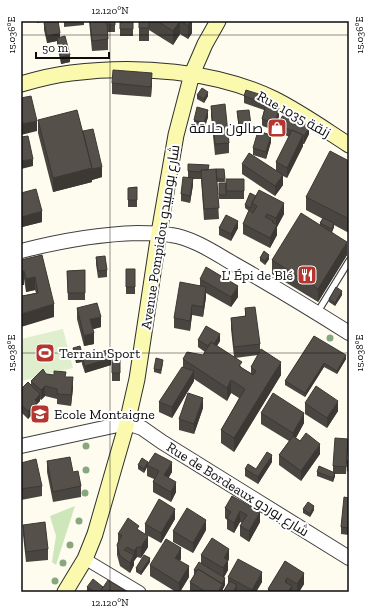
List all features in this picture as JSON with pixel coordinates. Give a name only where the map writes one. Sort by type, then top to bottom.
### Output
[{"type":"main road","name":"Avenue Pompidou شارع بومبيدو","points":[[65,592],[85,558],[95,534],[127,423],[137,379],[159,233],[176,135],[192,74],[205,44],[218,21]]},
{"type":"main road","name":"Rue 1035 زنقة","points":[[21,84],[71,73],[93,71],[140,70],[192,74],[252,90],[273,99],[349,145]]},
{"type":"street","points":[[21,251],[77,238],[114,234],[159,233],[172,235],[186,239],[210,250],[285,292],[349,333]]},
{"type":"street","points":[[21,446],[127,423]]},
{"type":"street","name":"Rue de Bordeaux شارع بوردو","points":[[127,423],[142,428],[162,442],[349,558]]},
{"type":"street","points":[[85,558],[140,592]]},
{"type":"lane","points":[[318,313],[349,261]]},
{"type":"green space","name":"Terrain Sport","points":[[63,329],[73,368],[21,381],[21,339]]},
{"type":"green space","points":[[75,506],[56,565],[52,562],[56,536],[50,516]]},
{"type":"building","points":[[47,21],[58,21],[60,33],[47,36],[44,23]]},
{"type":"building","points":[[90,21],[107,21],[108,39],[92,41]]},
{"type":"building","points":[[107,21],[115,21],[115,25],[107,25]]},
{"type":"building","points":[[120,21],[133,21],[133,29],[120,29]]},
{"type":"building","points":[[139,21],[149,21],[149,28],[139,28]]},
{"type":"building","points":[[157,21],[180,21],[173,31]]},
{"type":"building","points":[[181,21],[191,21],[188,26]]},
{"type":"building","points":[[65,36],[70,55],[61,57],[57,38]]},
{"type":"building","points":[[113,70],[152,73],[151,87],[112,83]]},
{"type":"building","points":[[202,88],[208,92],[204,99],[197,95]]},
{"type":"building","points":[[246,90],[268,97],[266,104],[244,96]]},
{"type":"building","points":[[31,96],[37,121],[21,124],[21,98]]},
{"type":"building","points":[[225,104],[229,143],[215,144],[211,106]]},
{"type":"building","points":[[266,105],[279,108],[275,123],[262,119]]},
{"type":"building","points":[[197,107],[208,110],[204,123],[194,120]]},
{"type":"building","points":[[77,110],[92,168],[53,178],[38,120]]},
{"type":"building","points":[[249,110],[251,125],[239,125],[237,111]]},
{"type":"building","points":[[284,113],[309,126],[304,137],[303,135],[278,124]]},
{"type":"building","points":[[93,129],[102,167],[92,169],[83,131]]},
{"type":"building","points":[[292,130],[303,135],[287,168],[276,162]]},
{"type":"building","points":[[258,131],[271,135],[266,152],[253,148]]},
{"type":"building","points":[[28,136],[33,159],[21,161],[21,137]]},
{"type":"building","points":[[330,151],[349,161],[349,219],[306,197]]},
{"type":"building","points":[[249,153],[283,175],[275,186],[242,164]]},
{"type":"building","points":[[188,164],[209,165],[208,170],[201,170],[201,172],[188,171]]},
{"type":"building","points":[[216,169],[219,208],[204,209],[201,170]]},
{"type":"building","points":[[216,169],[224,169],[225,179],[217,179]]},
{"type":"building","points":[[183,177],[193,178],[190,196],[181,194]]},
{"type":"building","points":[[226,179],[244,179],[244,191],[226,191]]},
{"type":"building","points":[[219,183],[226,183],[226,195],[219,195]]},
{"type":"building","points":[[137,187],[137,200],[128,200],[128,188]]},
{"type":"building","points":[[36,189],[42,211],[22,217],[21,193]]},
{"type":"building","points":[[259,190],[284,203],[276,218],[267,214],[265,217],[277,225],[270,238],[243,224],[249,210],[253,213],[257,206],[252,203]]},
{"type":"building","points":[[250,193],[256,196],[251,208],[245,205]]},
{"type":"building","points":[[301,213],[347,242],[318,289],[272,260]]},
{"type":"building","points":[[226,215],[238,221],[231,234],[219,228]]},
{"type":"building","points":[[323,218],[334,223],[332,229],[320,223]]},
{"type":"building","points":[[264,251],[269,255],[265,261],[260,258]]},
{"type":"building","points":[[42,255],[54,304],[21,314],[21,292],[22,296],[38,293],[35,277],[26,279],[24,271],[21,272],[21,260]]},
{"type":"building","points":[[105,256],[107,270],[98,271],[96,257]]},
{"type":"building","points":[[206,267],[238,286],[231,297],[200,279]]},
{"type":"building","points":[[126,269],[135,269],[135,287],[126,287]]},
{"type":"building","points":[[85,270],[85,293],[68,293],[67,271]]},
{"type":"building","points":[[180,282],[206,287],[203,307],[192,305],[190,321],[174,318]]},
{"type":"building","points":[[336,287],[342,291],[335,303],[329,299]]},
{"type":"building","points":[[97,303],[101,317],[90,319],[94,333],[84,336],[77,308]]},
{"type":"building","points":[[255,307],[260,344],[234,347],[231,318],[246,316],[245,308]]},
{"type":"building","points":[[206,326],[220,334],[214,344],[211,342],[208,346],[198,340]]},
{"type":"building","points":[[314,336],[346,355],[337,371],[324,363],[305,393],[285,381]]},
{"type":"building","points":[[211,342],[242,362],[239,366],[253,375],[256,371],[251,367],[261,349],[281,362],[234,438],[221,430],[245,389],[231,380],[227,388],[183,359],[187,352],[203,355]]},
{"type":"building","points":[[80,346],[83,357],[76,360],[73,348]]},
{"type":"building","points":[[108,350],[111,358],[85,366],[82,357]]},
{"type":"building","points":[[112,354],[120,354],[120,373],[112,373]]},
{"type":"building","points":[[156,358],[163,360],[161,370],[154,369]]},
{"type":"building","points":[[182,367],[194,371],[172,407],[159,402]]},
{"type":"building","points":[[43,369],[46,374],[54,375],[54,371],[66,372],[65,377],[73,377],[71,395],[57,394],[57,389],[45,386],[41,390],[31,381]]},
{"type":"building","points":[[28,382],[40,394],[35,400],[37,402],[28,411],[21,405],[21,389]]},
{"type":"building","points":[[316,386],[338,401],[327,418],[305,403]]},
{"type":"building","points":[[188,393],[203,398],[194,424],[179,419]]},
{"type":"building","points":[[273,393],[304,413],[293,433],[261,413]]},
{"type":"building","points":[[306,433],[320,444],[301,471],[279,455],[293,436],[300,441]]},
{"type":"building","points":[[335,438],[348,439],[346,467],[333,466]]},
{"type":"building","points":[[267,452],[272,455],[258,477],[245,469],[248,464],[256,469]]},
{"type":"building","points":[[155,453],[172,462],[164,475],[176,482],[171,492],[153,482],[159,471],[147,465]]},
{"type":"building","points":[[70,457],[73,472],[78,471],[81,486],[53,492],[47,461]]},
{"type":"building","points":[[142,458],[148,462],[144,469],[138,465]]},
{"type":"building","points":[[36,459],[42,486],[21,489],[21,463]]},
{"type":"building","points":[[319,466],[335,473],[333,478],[317,472]]},
{"type":"building","points":[[232,496],[260,512],[249,531],[240,526],[247,515],[240,511],[234,523],[227,518],[231,512],[225,508]]},
{"type":"building","points":[[344,497],[349,498],[349,528],[341,527]]},
{"type":"building","points":[[159,499],[175,509],[161,533],[145,524]]},
{"type":"building","points":[[308,502],[314,506],[310,514],[303,509]]},
{"type":"building","points":[[187,508],[206,520],[193,543],[173,531]]},
{"type":"building","points":[[128,518],[139,526],[137,529],[148,536],[141,547],[137,547],[134,551],[127,547],[124,550],[134,555],[130,563],[120,556],[117,545],[122,535],[118,534]]},
{"type":"building","points":[[45,522],[48,549],[26,552],[23,525]]},
{"type":"building","points":[[212,538],[229,549],[224,558],[228,560],[223,568],[201,555]]},
{"type":"building","points":[[166,539],[181,548],[175,558],[189,566],[179,583],[150,565]]},
{"type":"building","points":[[144,555],[150,558],[141,572],[136,568]]},
{"type":"building","points":[[238,559],[262,572],[252,590],[228,577]]},
{"type":"building","points":[[285,561],[304,573],[297,584],[287,578],[285,582],[292,586],[288,592],[273,592],[268,589]]},
{"type":"building","points":[[199,562],[225,578],[222,584],[198,569],[197,571],[194,570]]},
{"type":"building","points":[[198,569],[223,584],[218,592],[206,592],[190,582]]},
{"type":"building","points":[[93,579],[103,587],[100,592],[95,592],[87,587]]},
{"type":"building","points":[[108,580],[127,592],[100,592]]},
{"type":"building","points":[[230,581],[237,585],[233,592],[223,592]]},
{"type":"place","name":"صالون حلاقة","points":[[277,128]]},
{"type":"place","name":"L' Épi de Blé","points":[[307,275]]},
{"type":"place","name":"Terrain Sport","points":[[45,353]]},
{"type":"place","name":"Ecole Montaigne","points":[[40,414]]}]
